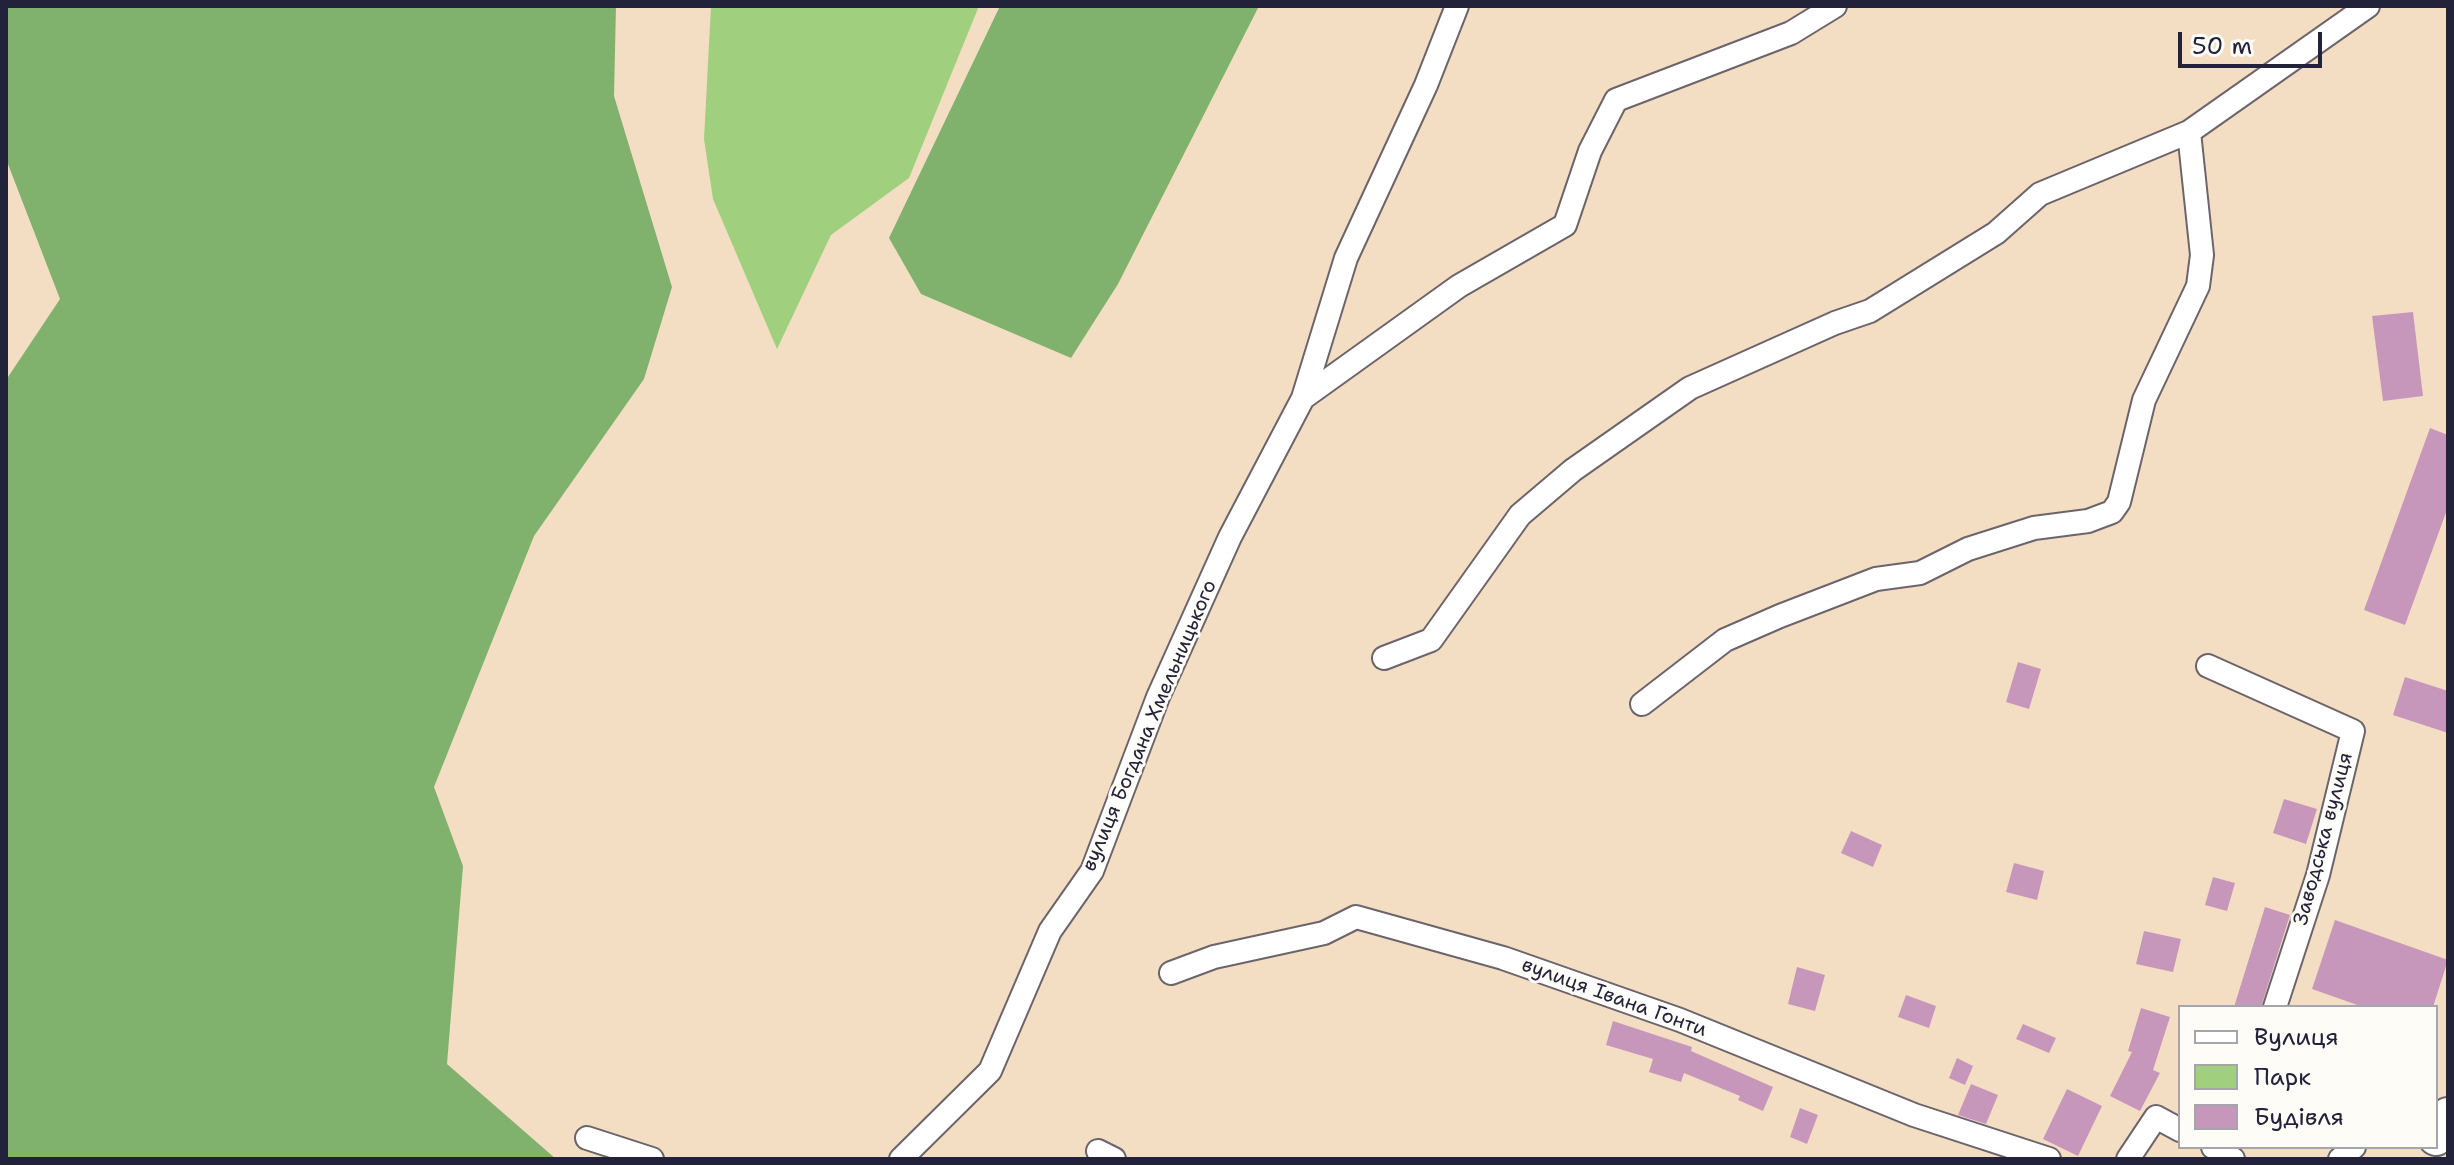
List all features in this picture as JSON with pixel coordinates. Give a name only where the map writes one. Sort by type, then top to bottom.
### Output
[{"type":"main road","points":[[2438,1134],[2448,1116]]},
{"type":"street","name":"вулиця Богдана Хмельницького","points":[[901,1159],[990,1071],[1050,931],[1092,871],[1158,697],[1230,537],[1303,398],[1346,258],[1426,85],[1457,6]]},
{"type":"street","name":"вулиця Богдана Хмельницького","points":[[1303,398],[1459,286],[1565,225],[1590,151],[1616,100],[1791,33],[1835,6]]},
{"type":"street","points":[[1384,658],[1431,640],[1520,515],[1573,470],[1690,388],[1835,323],[1870,311],[1996,233],[2040,194],[2189,132],[2368,6]]},
{"type":"street","points":[[1642,704],[1725,640],[1780,616],[1876,579],[1920,573],[1968,549],[2034,528],[2088,521],[2112,512],[2119,502],[2144,400],[2198,286],[2202,255],[2189,132]]},
{"type":"street","name":"Заводська вулиця","points":[[2208,666],[2353,731],[2318,875],[2276,1005]]},
{"type":"street","name":"вулиця Івана Гонти","points":[[1171,973],[1214,957],[1324,933],[1356,917],[1503,958],[1607,994],[1680,1020],[1914,1115],[2049,1159]]},
{"type":"street","points":[[2128,1159],[2156,1117],[2178,1129]]},
{"type":"street","points":[[587,1138],[652,1159]]},
{"type":"green space","points":[[6,6],[616,6],[614,96],[672,287],[644,379],[534,536],[434,787],[463,866],[447,1064],[556,1159],[6,1159],[6,380],[60,299],[6,159]]},
{"type":"green space","points":[[711,6],[979,6],[909,178],[831,235],[777,349],[713,199],[704,139]]},
{"type":"green space","points":[[1000,6],[1259,6],[1118,284],[1071,358],[921,294],[889,238]]},
{"type":"building","points":[[2413,312],[2423,396],[2383,401],[2372,316]]},
{"type":"building","points":[[2430,428],[2448,435],[2448,507],[2405,625],[2364,610]]},
{"type":"building","points":[[2018,662],[2041,669],[2029,709],[2006,702]]},
{"type":"building","points":[[2405,677],[2448,691],[2448,733],[2393,715]]},
{"type":"building","points":[[2284,799],[2317,809],[2306,844],[2273,833]]},
{"type":"building","points":[[1851,831],[1882,845],[1873,867],[1841,853]]},
{"type":"building","points":[[2014,863],[2044,871],[2037,900],[2006,892]]},
{"type":"building","points":[[2213,877],[2235,883],[2227,911],[2205,905]]},
{"type":"building","points":[[2265,907],[2290,915],[2262,1005],[2235,1005]]},
{"type":"building","points":[[2335,920],[2448,960],[2434,1005],[2357,1005],[2312,989]]},
{"type":"building","points":[[2144,931],[2181,939],[2173,972],[2136,964]]},
{"type":"building","points":[[1797,967],[1825,975],[1815,1011],[1788,1004]]},
{"type":"building","points":[[1906,995],[1936,1006],[1929,1028],[1898,1017]]},
{"type":"building","points":[[2141,1008],[2170,1017],[2153,1070],[2160,1073],[2140,1111],[2110,1096],[2132,1052],[2128,1051]]},
{"type":"building","points":[[1613,1021],[1692,1047],[1691,1051],[1773,1087],[1763,1111],[1738,1100],[1740,1096],[1684,1073],[1681,1082],[1649,1072],[1653,1059],[1606,1045]]},
{"type":"building","points":[[2023,1024],[2056,1038],[2049,1053],[2016,1039]]},
{"type":"building","points":[[1957,1058],[1973,1066],[1965,1085],[1949,1078]]},
{"type":"building","points":[[1971,1084],[1998,1095],[1986,1124],[1958,1115]]},
{"type":"building","points":[[2067,1089],[2102,1106],[2078,1156],[2043,1139]]},
{"type":"building","points":[[1800,1108],[1818,1115],[1807,1144],[1790,1137]]}]
